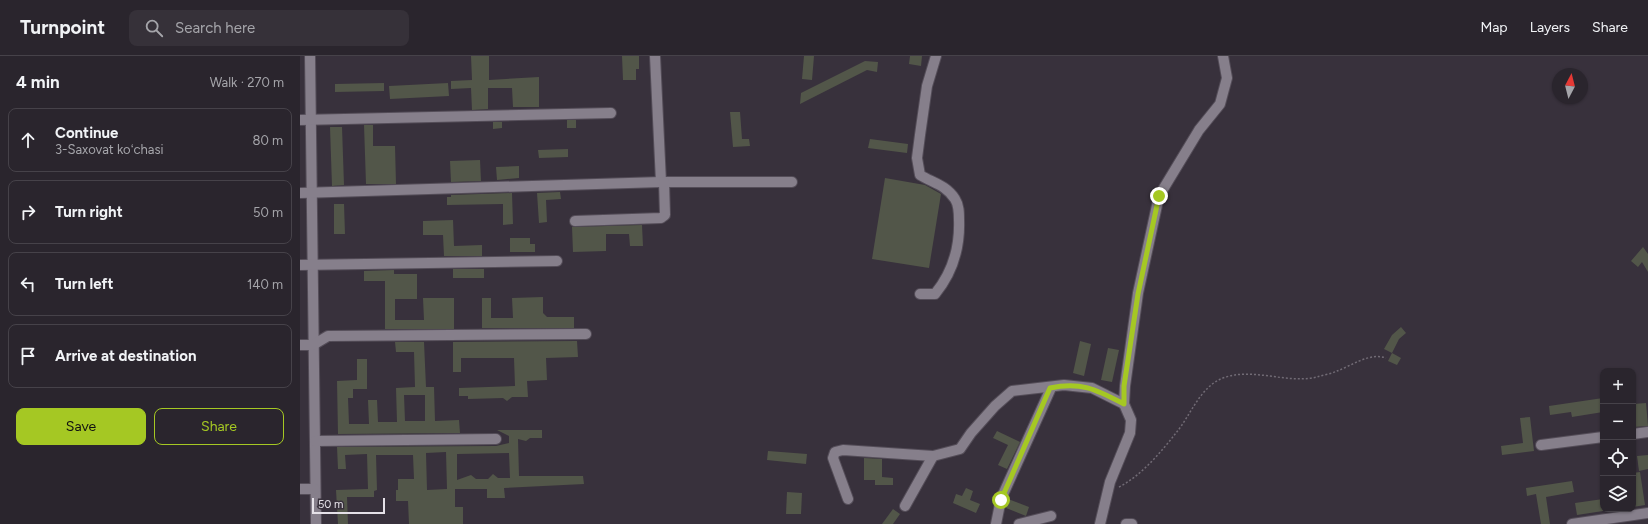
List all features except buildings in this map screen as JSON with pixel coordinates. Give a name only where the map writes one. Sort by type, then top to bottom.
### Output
[{"type":"street","points":[[310,56],[316,524]]},
{"type":"street","points":[[575,221],[661,218],[665,215],[655,56]]},
{"type":"street","points":[[920,294],[935,294],[940,288],[951,268],[958,247],[958,210],[956,200],[942,185],[920,175],[917,158],[928,86],[936,56]]},
{"type":"street","points":[[1100,524],[1108,491],[1130,433],[1131,420],[1124,404],[1124,386],[1138,294],[1159,196],[1199,130],[1220,104],[1228,78],[1223,56]]},
{"type":"street","points":[[300,120],[611,113]]},
{"type":"street","points":[[300,194],[663,182],[792,182]]},
{"type":"street","points":[[300,265],[557,261]]},
{"type":"street","points":[[300,345],[313,345],[328,336],[586,334]]},
{"type":"street","points":[[848,499],[833,458],[835,452],[842,450],[933,456],[960,449],[971,433],[995,406],[1012,391],[1050,388],[1064,385],[1092,388],[1124,404]]},
{"type":"street","points":[[996,524],[1001,500],[1050,388]]},
{"type":"street","points":[[1636,434],[1648,432]]},
{"type":"street","points":[[1541,444],[1600,437]]},
{"type":"street","points":[[314,441],[496,439]]},
{"type":"street","points":[[905,506],[933,456]]},
{"type":"street","points":[[300,488],[315,489]]},
{"type":"street","points":[[1572,524],[1648,513]]},
{"type":"street","points":[[1019,524],[1050,516]]},
{"type":"street","points":[[1126,524],[1132,524]]},
{"type":"path","points":[[1108,491],[1121,486],[1145,468],[1176,432],[1203,394],[1214,384],[1226,377],[1244,376],[1309,379],[1336,372],[1376,356],[1386,358]]},
{"type":"route","points":[[1001,500],[1050,388],[1064,385],[1092,388],[1124,404],[1124,386],[1138,294],[1159,196]]}]
